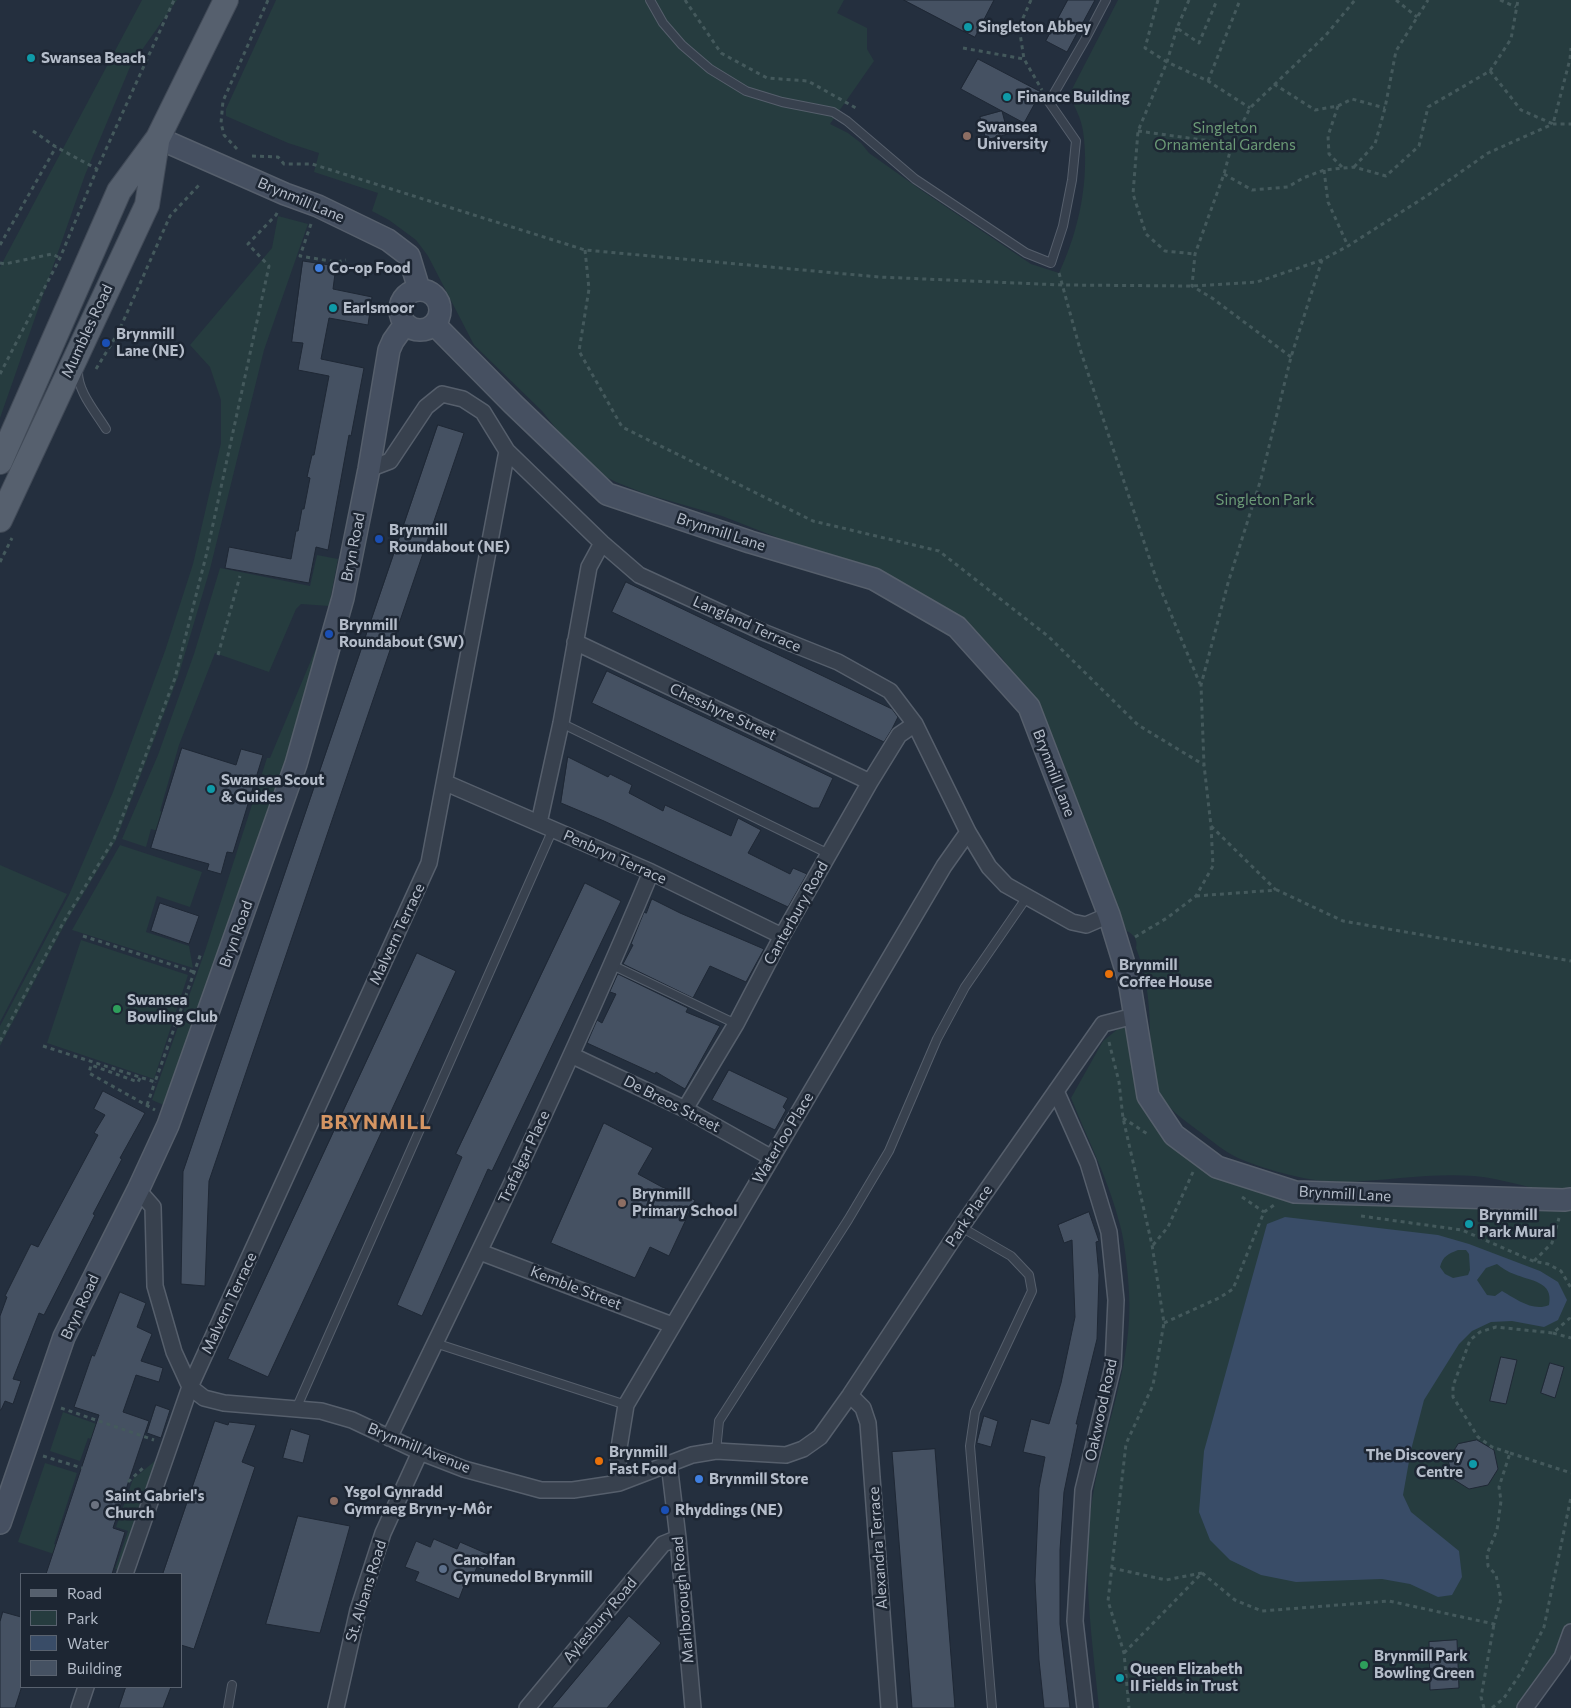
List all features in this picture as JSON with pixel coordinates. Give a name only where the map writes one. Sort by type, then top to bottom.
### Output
[{"type":"main road","name":"Mumbles Road","points":[[0,462],[119,191],[158,138],[226,0]]},
{"type":"main road","name":"Mumbles Road","points":[[0,520],[147,205],[158,138]]},
{"type":"street","name":"Brynmill Lane","points":[[158,138],[285,194],[318,206],[388,240],[409,256],[419,289]]},
{"type":"street","points":[[419,289],[429,291],[437,297],[441,306],[440,316],[435,325],[425,330],[414,330],[405,324],[400,314],[401,302],[408,293],[419,289]]},
{"type":"street","name":"Bryn Road","points":[[0,1523],[64,1336],[138,1190],[170,1118],[296,764],[343,598],[369,469],[389,350],[405,324]]},
{"type":"street","name":"Brynmill Lane","points":[[435,325],[513,404],[607,494],[750,542],[874,579],[957,627],[1029,707],[1109,915],[1119,946],[1129,980],[1148,1096],[1174,1135],[1217,1167],[1295,1192],[1568,1199]]},
{"type":"street","name":"Langland Terrace","points":[[369,469],[390,461],[426,407],[442,394],[463,399],[484,412],[507,450],[602,543],[639,576],[763,632],[838,662],[890,691],[915,724],[968,832],[989,867],[1006,885],[1072,922],[1086,925],[1109,915]]},
{"type":"street","name":"Malvern Terrace","points":[[125,1573],[190,1387],[430,864],[507,450]]},
{"type":"street","points":[[539,823],[561,723],[589,567],[602,543]]},
{"type":"street","name":"Chesshyre Street","points":[[575,642],[870,782]]},
{"type":"street","name":"Canterbury Road","points":[[685,1109],[736,1024],[782,936],[870,782],[899,736],[915,724]]},
{"type":"street","name":"Penbryn Terrace","points":[[446,783],[651,872],[782,936]]},
{"type":"street","name":"Waterloo Place","points":[[619,1483],[618,1454],[626,1405],[944,866],[968,832]]},
{"type":"street","name":"Trafalgar Place","points":[[389,1438],[480,1252],[612,965],[651,872]]},
{"type":"street","points":[[1103,1024],[1134,1016]]},
{"type":"street","name":"Park Place","points":[[820,1437],[961,1227],[1103,1024]]},
{"type":"street","name":"De Breos Street","points":[[571,1055],[685,1109],[772,1158]]},
{"type":"street","name":"Oakwood Road","points":[[1056,1090],[1088,1163],[1109,1232],[1116,1300],[1113,1366],[1083,1490],[1075,1621],[1085,1708]]},
{"type":"street","points":[[138,1190],[153,1207],[155,1286],[174,1352],[190,1387]]},
{"type":"street","name":"Kemble Street","points":[[480,1252],[672,1325]]},
{"type":"street","name":"Brynmill Avenue","points":[[190,1387],[204,1398],[224,1403],[320,1411],[352,1420],[420,1452],[464,1469],[540,1490],[573,1490],[619,1483],[692,1455],[716,1451],[786,1455],[803,1449],[820,1437]]},
{"type":"street","name":"Alexandra Terrace","points":[[850,1395],[863,1408],[868,1423],[889,1708]]},
{"type":"street","name":"St. Albans Road","points":[[336,1708],[340,1683],[361,1601],[383,1533],[420,1452]]},
{"type":"street","name":"Marlborough Road","points":[[669,1463],[678,1538],[693,1708]]},
{"type":"street","name":"Aylesbury Road","points":[[527,1708],[663,1544],[678,1538]]},
{"type":"street","points":[[1525,1708],[1562,1657],[1571,1632]]},
{"type":"street","points":[[79,1708],[86,1688]]},
{"type":"lane","points":[[650,0],[663,23],[676,38],[710,69],[746,91],[782,102],[833,112],[847,121],[916,179],[1026,253],[1051,263],[1063,226],[1072,180],[1076,141],[1049,102],[1106,0]]},
{"type":"lane","points":[[80,348],[78,376],[82,390],[106,429]]},
{"type":"lane","points":[[561,723],[829,854]]},
{"type":"lane","points":[[296,1409],[553,829]]},
{"type":"lane","points":[[716,1451],[719,1422],[848,1220],[889,1151],[936,1039],[965,987],[1027,897]]},
{"type":"lane","points":[[612,965],[736,1024]]},
{"type":"lane","points":[[961,1227],[1011,1256],[1029,1275],[1032,1291],[975,1412],[970,1446],[992,1708]]},
{"type":"lane","points":[[435,1343],[626,1405]]},
{"type":"lane","points":[[228,1708],[232,1684]]},
{"type":"path","points":[[0,374],[60,258],[97,169],[174,0]]},
{"type":"path","points":[[242,153],[232,145],[224,134],[221,122],[223,101],[268,0]]},
{"type":"path","points":[[685,0],[721,53],[767,78],[808,82],[856,108]]},
{"type":"path","points":[[1032,0],[1019,27],[1024,59],[1049,102]]},
{"type":"path","points":[[1158,0],[1144,48],[1166,62],[1208,81],[1250,108]]},
{"type":"path","points":[[1189,0],[1138,131],[1133,194],[1146,234],[1165,251],[1195,254]]},
{"type":"path","points":[[1178,28],[1199,43],[1217,0]]},
{"type":"path","points":[[1192,286],[1195,254],[1224,174],[1232,144],[1250,108],[1326,35],[1355,0]]},
{"type":"path","points":[[1396,0],[1417,17]]},
{"type":"path","points":[[1354,167],[1375,144],[1385,108],[1396,51],[1428,0]]},
{"type":"path","points":[[1500,0],[1516,7]]},
{"type":"path","points":[[1224,174],[1252,190],[1288,188],[1303,178],[1324,170],[1354,167],[1386,176],[1419,146],[1428,107],[1490,71],[1511,39],[1518,0]]},
{"type":"path","points":[[1208,81],[1238,1]]},
{"type":"path","points":[[963,48],[1024,59]]},
{"type":"path","points":[[1553,124],[1570,59],[1571,48]]},
{"type":"path","points":[[1490,71],[1521,110],[1553,124],[1571,124]]},
{"type":"path","points":[[1274,84],[1315,110],[1338,106],[1352,99],[1385,108]]},
{"type":"path","points":[[1338,106],[1328,136],[1329,154],[1344,169]]},
{"type":"path","points":[[249,155],[255,157],[278,156],[284,164],[312,164],[585,250],[879,278],[1062,285],[1192,286],[1258,282],[1322,260],[1348,246],[1428,195],[1488,153],[1553,124]]},
{"type":"path","points":[[33,131],[56,147],[97,169]]},
{"type":"path","points":[[1138,131],[1232,144]]},
{"type":"path","points":[[0,245],[56,147]]},
{"type":"path","points":[[1324,170],[1328,202],[1348,246]]},
{"type":"path","points":[[0,1040],[63,923],[114,839],[175,678],[207,552],[269,266],[248,244],[276,215],[285,194]]},
{"type":"path","points":[[318,206],[300,256],[336,262],[346,260]]},
{"type":"path","points":[[585,250],[588,289],[579,351],[622,427],[814,521],[939,550],[1049,636],[1138,725],[1204,764]]},
{"type":"path","points":[[0,263],[5,264],[52,254],[60,258]]},
{"type":"path","points":[[1119,946],[1167,918],[1196,896],[1212,866],[1211,826],[1204,764],[1201,685],[1228,583],[1261,478],[1291,357],[1322,260]]},
{"type":"path","points":[[1062,285],[1080,348],[1156,578],[1201,685]]},
{"type":"path","points":[[1192,286],[1212,298],[1291,357]]},
{"type":"path","points":[[218,655],[240,576]]},
{"type":"path","points":[[1211,826],[1277,890],[1343,922],[1571,961]]},
{"type":"path","points":[[1196,896],[1277,890]]},
{"type":"path","points":[[83,936],[194,972]]},
{"type":"path","points":[[147,1105],[201,952]]},
{"type":"path","points":[[1103,1024],[1119,1082],[1123,1118],[1152,1246],[1164,1323],[1154,1386],[1126,1444],[1108,1602],[1124,1653],[1129,1708]]},
{"type":"path","points":[[43,1046],[155,1082]]},
{"type":"path","points":[[140,1077],[138,1082],[91,1065],[89,1072],[170,1118]]},
{"type":"path","points":[[1152,1246],[1168,1227],[1195,1167]]},
{"type":"path","points":[[1533,1261],[1552,1243],[1568,1199]]},
{"type":"path","points":[[1164,1323],[1219,1298],[1233,1289],[1264,1212],[1277,1203]]},
{"type":"path","points":[[1355,1215],[1462,1230],[1533,1261],[1548,1264],[1561,1271],[1571,1288]]},
{"type":"path","points":[[1553,1333],[1570,1318],[1571,1314]]},
{"type":"path","points":[[1571,1338],[1553,1333],[1496,1327],[1480,1332],[1470,1340],[1453,1386],[1453,1397],[1478,1437],[1492,1447],[1571,1473]]},
{"type":"path","points":[[42,1401],[169,1446]]},
{"type":"path","points":[[25,1450],[82,1468]]},
{"type":"path","points":[[1484,1708],[1481,1697],[1494,1624],[1501,1599],[1496,1575],[1488,1566],[1487,1554],[1497,1530],[1501,1501],[1499,1487],[1510,1453]]},
{"type":"path","points":[[1492,1708],[1504,1698],[1522,1671],[1544,1626],[1571,1497]]},
{"type":"path","points":[[1112,1568],[1166,1580],[1202,1573]]},
{"type":"path","points":[[1202,1573],[1235,1600],[1262,1611],[1389,1601],[1494,1624]]},
{"type":"path","points":[[1124,1653],[1202,1573]]},
{"type":"green space","points":[[142,0],[177,0],[130,67],[85,175],[0,418],[0,267]]},
{"type":"green space","name":"Singleton Park","points":[[276,0],[844,0],[837,13],[867,28],[867,49],[874,61],[830,124],[848,133],[861,143],[869,153],[1031,264],[1059,273],[1077,222],[1084,186],[1085,149],[1082,126],[1069,95],[1118,0],[1571,0],[1571,1191],[1546,1190],[1486,1177],[1458,1175],[1349,1182],[1307,1179],[1264,1168],[1238,1158],[1228,1153],[1176,1114],[1162,1097],[1153,1076],[1148,999],[1143,969],[1136,948],[1136,940],[1127,931],[1087,850],[1078,804],[1059,751],[1032,699],[1002,658],[979,635],[947,608],[882,573],[855,562],[817,553],[722,516],[646,494],[598,473],[578,456],[542,411],[474,345],[428,256],[416,240],[389,220],[372,211],[378,193],[314,172],[319,153],[288,143],[226,116],[226,109]]},
{"type":"green space","points":[[278,216],[308,224],[264,350],[210,569],[178,677],[116,840],[65,924],[0,1046],[0,1026],[69,895],[113,792],[165,651],[193,564],[221,443],[221,400],[210,367],[190,345],[272,248]]},
{"type":"green space","points":[[317,555],[338,559],[329,606],[301,604],[296,609],[269,672],[215,653],[179,745],[160,811],[209,826],[203,843],[151,829],[146,847],[122,839],[158,755],[194,654],[220,568],[310,586]]},
{"type":"green space","points":[[322,634],[291,760],[166,1106],[152,1100],[205,951],[267,758],[270,758]]},
{"type":"green space","points":[[120,845],[202,872],[190,907],[157,896],[146,932],[189,946],[193,968],[72,930]]},
{"type":"green space","points":[[0,865],[67,894],[0,1022]]},
{"type":"green space","name":"Swansea Bowling Club","points":[[81,940],[188,975],[154,1079],[47,1043]]},
{"type":"green space","points":[[1134,1016],[1148,1096],[1174,1135],[1295,1192],[1571,1199],[1571,1630],[1525,1708],[1099,1708],[1089,1598],[1088,1543],[1094,1489],[1127,1343],[1129,1293],[1120,1225],[1104,1177],[1071,1098],[1103,1041]]},
{"type":"green space","points":[[63,1412],[105,1427],[100,1442],[88,1438],[80,1461],[50,1451]]},
{"type":"green space","points":[[161,1456],[124,1572],[115,1569],[128,1531],[116,1527],[133,1479]]},
{"type":"green space","points":[[45,1463],[77,1473],[54,1544],[60,1546],[57,1555],[18,1542]]},
{"type":"water","points":[[1285,1217],[1438,1235],[1469,1244],[1540,1271],[1558,1282],[1567,1300],[1558,1320],[1544,1327],[1512,1321],[1491,1322],[1472,1331],[1459,1344],[1424,1400],[1411,1450],[1403,1495],[1411,1512],[1459,1551],[1462,1577],[1452,1595],[1438,1597],[1410,1584],[1382,1579],[1296,1582],[1261,1575],[1230,1560],[1210,1540],[1199,1512],[1204,1451],[1267,1224]],"holes":[[[1458,1250],[1466,1250],[1469,1254],[1470,1270],[1468,1275],[1453,1278],[1445,1274],[1440,1267],[1446,1256]],[[1497,1264],[1510,1272],[1544,1286],[1550,1297],[1549,1305],[1543,1307],[1531,1306],[1502,1291],[1495,1296],[1487,1295],[1477,1280],[1486,1268]]]},
{"type":"building","name":"Singleton Abbey","points":[[904,0],[994,0],[975,37]]},
{"type":"building","points":[[1068,0],[1095,0],[1067,52],[1046,41]]},
{"type":"building","name":"Finance Building","points":[[978,59],[1041,92],[1024,123],[961,89]]},
{"type":"building","points":[[1002,111],[1008,134],[986,140],[980,117]]},
{"type":"building","points":[[303,261],[336,266],[333,289],[372,297],[368,325],[329,318],[321,359],[364,368],[351,436],[349,435],[328,550],[316,547],[309,583],[225,568],[229,547],[291,559],[296,531],[298,531],[302,509],[304,509],[310,478],[307,477],[312,455],[314,455],[329,376],[298,370],[303,343],[292,342]]},
{"type":"building","points":[[438,425],[464,433],[209,1181],[205,1286],[181,1284],[183,1172]]},
{"type":"building","points":[[626,582],[892,709],[898,717],[892,729],[884,742],[612,612]]},
{"type":"building","points":[[607,671],[833,778],[819,808],[813,808],[592,703]]},
{"type":"building","name":"Swansea Scout & Guides","points":[[182,748],[236,765],[241,749],[263,755],[233,853],[227,852],[221,874],[207,870],[209,864],[151,848]]},
{"type":"building","points":[[568,757],[608,777],[610,774],[632,785],[629,793],[663,811],[665,805],[731,836],[738,818],[761,830],[748,853],[790,874],[793,868],[807,874],[788,907],[604,821],[561,803]]},
{"type":"building","points":[[585,883],[621,901],[492,1171],[488,1169],[422,1316],[397,1305],[462,1157],[456,1154]]},
{"type":"building","points":[[652,899],[764,949],[746,982],[710,966],[693,998],[623,964],[633,945],[631,944],[644,912],[646,913]]},
{"type":"building","points":[[160,903],[199,916],[189,944],[151,931]]},
{"type":"building","points":[[417,953],[456,971],[268,1377],[228,1359]]},
{"type":"building","points":[[618,974],[688,1008],[686,1012],[720,1026],[685,1089],[656,1072],[655,1074],[587,1043],[597,1020],[602,1023],[616,994],[610,992]]},
{"type":"building","points":[[729,1070],[788,1098],[783,1107],[786,1110],[775,1130],[712,1100]]},
{"type":"building","points":[[103,1091],[145,1113],[120,1158],[122,1159],[93,1214],[95,1215],[44,1315],[39,1313],[13,1379],[21,1381],[13,1404],[5,1401],[0,1410],[0,1316],[7,1297],[5,1296],[31,1244],[38,1247],[98,1135],[94,1133],[105,1115],[94,1109]]},
{"type":"building","points":[[604,1123],[653,1148],[638,1174],[662,1187],[695,1200],[669,1256],[650,1247],[635,1278],[551,1243]]},
{"type":"building","points":[[1089,1212],[1099,1241],[1096,1242],[1099,1275],[1097,1339],[1076,1424],[1078,1424],[1064,1492],[1060,1550],[1060,1624],[1070,1708],[1044,1708],[1039,1660],[1035,1581],[1039,1488],[1045,1457],[1023,1452],[1031,1419],[1049,1424],[1061,1383],[1075,1317],[1072,1240],[1064,1243],[1058,1225]]},
{"type":"building","points":[[120,1292],[146,1303],[137,1327],[152,1334],[141,1361],[163,1368],[159,1382],[136,1375],[123,1412],[149,1421],[113,1528],[125,1532],[112,1573],[46,1573],[99,1415],[74,1407],[92,1355],[94,1356]]},
{"type":"building","points":[[1501,1357],[1517,1360],[1506,1404],[1490,1401]]},
{"type":"building","points":[[1550,1363],[1564,1367],[1555,1398],[1541,1393]]},
{"type":"building","points":[[156,1405],[170,1410],[161,1438],[147,1433]]},
{"type":"building","points":[[984,1416],[998,1421],[991,1447],[977,1443]]},
{"type":"building","points":[[215,1421],[228,1425],[229,1422],[256,1425],[242,1462],[255,1467],[194,1649],[182,1645],[182,1573],[163,1573]]},
{"type":"building","points":[[291,1429],[310,1435],[303,1463],[283,1458]]},
{"type":"building","name":"The Discovery Centre","points":[[1477,1440],[1494,1450],[1498,1469],[1488,1485],[1469,1489],[1453,1479],[1448,1460],[1458,1444]]},
{"type":"building","points":[[935,1449],[955,1708],[912,1708],[892,1452]]},
{"type":"building","points":[[298,1516],[350,1526],[320,1633],[266,1624]]},
{"type":"building","name":"Canolfan Cymunedol Brynmill","points":[[434,1539],[457,1549],[460,1542],[490,1555],[484,1570],[477,1567],[468,1588],[464,1586],[459,1599],[415,1581],[419,1572],[405,1567],[416,1541],[430,1547]]},
{"type":"building","points":[[3,1612],[20,1617],[21,1689],[15,1708],[0,1708],[0,1622]]},
{"type":"building","points":[[629,1616],[661,1643],[607,1708],[552,1708]]},
{"type":"building","points":[[1457,1640],[1459,1688],[1430,1690],[1429,1642]]},
{"type":"building","points":[[126,1688],[171,1688],[163,1708],[119,1708]]},
{"type":"place","name":"Singleton Abbey","points":[[968,27]]},
{"type":"place","name":"Swansea Beach","points":[[31,58]]},
{"type":"place","name":"Finance Building","points":[[1007,97]]},
{"type":"place","name":"Swansea University","points":[[967,136]]},
{"type":"place","name":"Co-op Food","points":[[319,268]]},
{"type":"place","name":"Earlsmoor","points":[[333,308]]},
{"type":"place","name":"Brynmill Lane (NE)","points":[[106,343]]},
{"type":"place","name":"Brynmill Roundabout (NE)","points":[[379,539]]},
{"type":"place","name":"Brynmill Roundabout (SW)","points":[[329,634]]},
{"type":"place","name":"Swansea Scout & Guides","points":[[211,789]]},
{"type":"place","name":"Brynmill Coffee House","points":[[1109,974]]},
{"type":"place","name":"Swansea Bowling Club","points":[[117,1009]]},
{"type":"place","name":"Brynmill Primary School","points":[[622,1203]]},
{"type":"place","name":"Brynmill Park Mural","points":[[1469,1224]]},
{"type":"place","name":"Brynmill Fast Food","points":[[599,1461]]},
{"type":"place","name":"The Discovery Centre","points":[[1473,1464]]},
{"type":"place","name":"Brynmill Store","points":[[699,1479]]},
{"type":"place","name":"Ysgol Gynradd Gymraeg Bryn-y-Môr","points":[[334,1501]]},
{"type":"place","name":"Saint Gabriel's Church","points":[[95,1505]]},
{"type":"place","name":"Rhyddings (NE)","points":[[665,1510]]},
{"type":"place","name":"Canolfan Cymunedol Brynmill","points":[[443,1569]]},
{"type":"place","name":"Brynmill Park Bowling Green","points":[[1364,1665]]},
{"type":"place","name":"Queen Elizabeth II Fields in Trust","points":[[1120,1678]]},
{"type":"district","name":"BRYNMILL","points":[[376,1122]]},
{"type":"park label","name":"Singleton Ornamental Gardens","points":[[1225,136]]}]
